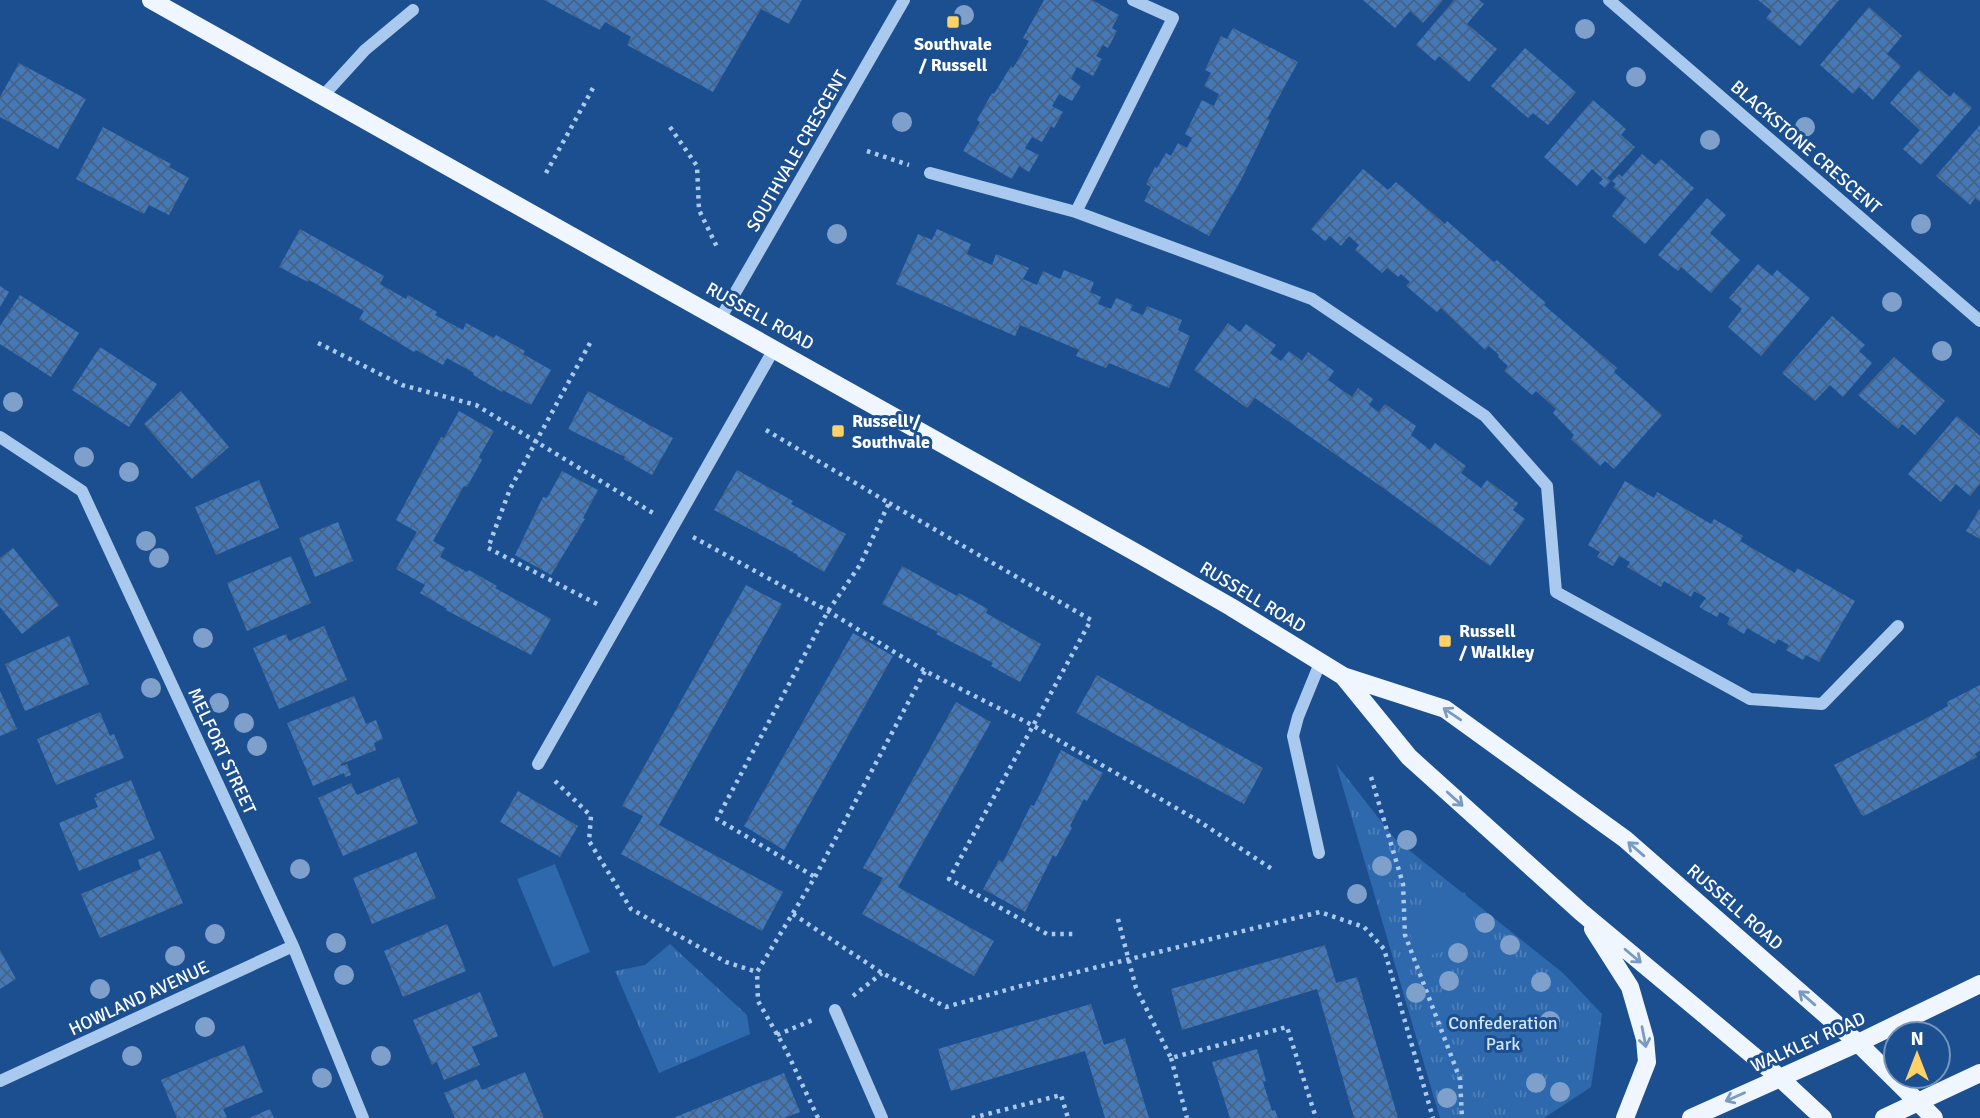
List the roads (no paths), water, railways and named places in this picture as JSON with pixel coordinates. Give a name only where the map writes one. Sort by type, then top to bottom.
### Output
[{"type":"main road","name":"RUSSELL ROAD","points":[[151,0],[1231,607],[1343,677],[1445,709],[1625,839],[1858,1043],[1934,1118]]},
{"type":"main road","name":"RUSSELL ROAD","points":[[1343,677],[1409,757],[1581,912],[1780,1078],[1823,1118]]},
{"type":"main road","points":[[1581,912],[1630,987],[1646,1039],[1647,1062],[1625,1118]]},
{"type":"main road","name":"WALKLEY ROAD","points":[[1691,1118],[1980,985]]},
{"type":"main road","points":[[1884,1118],[1980,1073]]},
{"type":"street","name":"SOUTHVALE CRESCENT","points":[[720,319],[904,0]]},
{"type":"street","points":[[1076,212],[1173,18],[1133,0]]},
{"type":"street","name":"BLACKSTONE CRESCENT","points":[[1609,0],[1980,321]]},
{"type":"street","points":[[322,97],[365,50],[413,10]]},
{"type":"street","points":[[930,173],[1076,212],[1312,299],[1485,416],[1547,486],[1556,592],[1750,699],[1822,704],[1898,625]]},
{"type":"street","points":[[538,764],[774,349]]},
{"type":"street","name":"MELFORT STREET","points":[[0,437],[82,491],[293,946],[363,1118]]},
{"type":"street","points":[[1319,853],[1293,736],[1320,663]]},
{"type":"street","name":"HOWLAND AVENUE","points":[[0,1081],[293,946]]},
{"type":"street","points":[[835,1010],[881,1118]]},
{"type":"place","name":"Southvale / Russell","points":[[953,22]]},
{"type":"place","name":"Russell / Southvale","points":[[838,431]]},
{"type":"place","name":"Russell / Walkley","points":[[1445,641]]},
{"type":"park label","name":"Confederation Park","points":[[1503,1033]]}]
